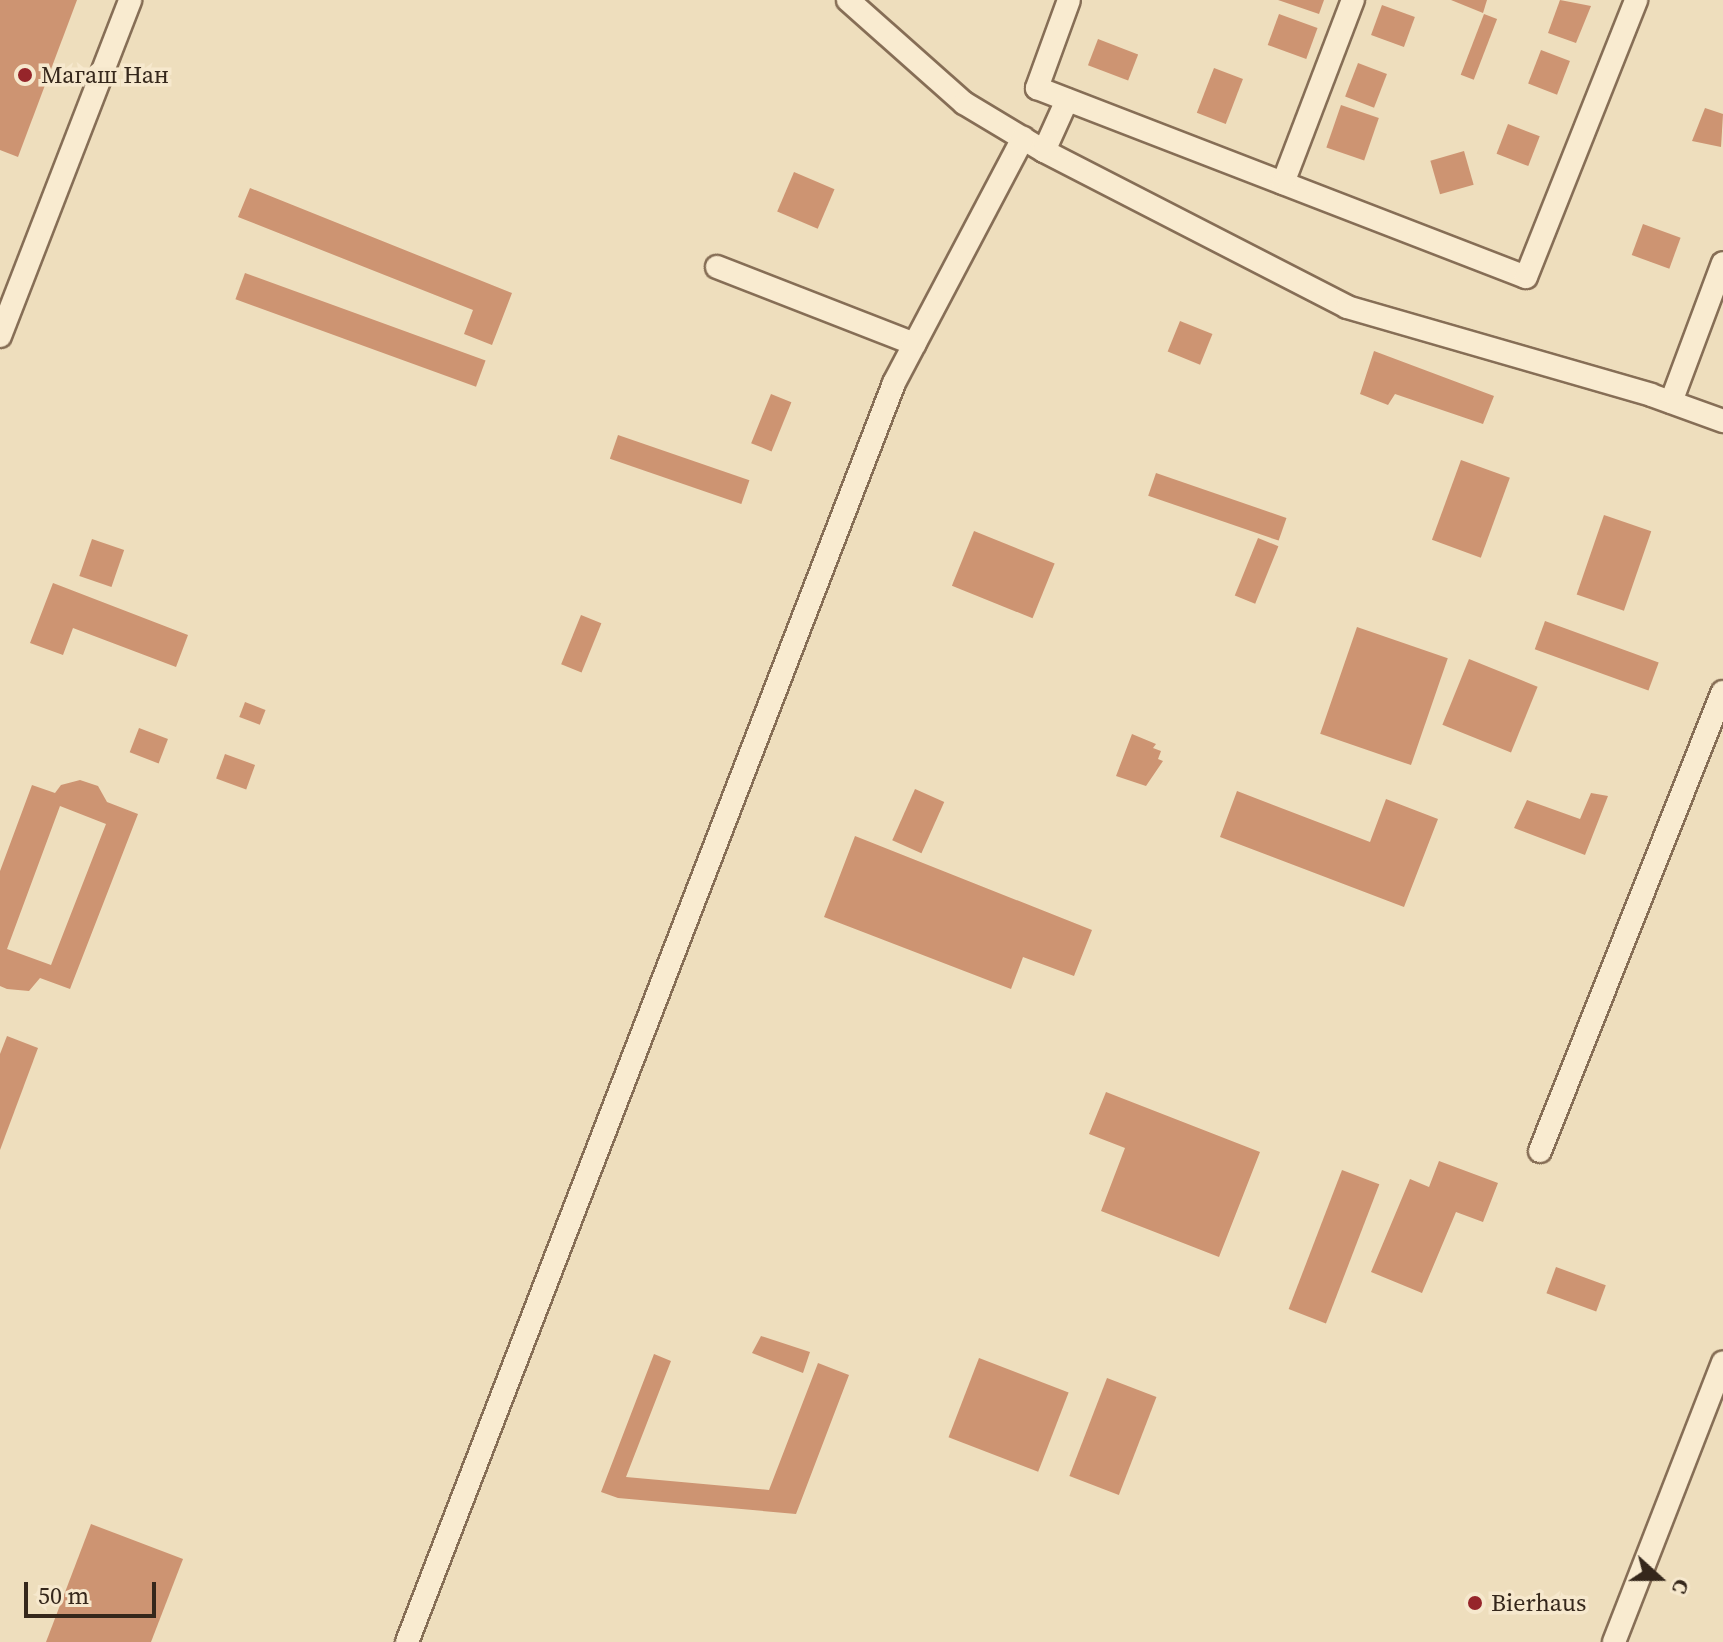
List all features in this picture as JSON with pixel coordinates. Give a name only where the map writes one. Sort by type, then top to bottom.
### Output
[{"type":"street","points":[[0,336],[130,0]]},
{"type":"street","points":[[1069,0],[1037,88],[1526,277],[1636,0]]},
{"type":"street","points":[[1283,183],[1353,0]]},
{"type":"street","points":[[857,4],[964,103],[1044,151],[1347,307],[1671,402],[1723,421]]},
{"type":"street","points":[[1044,151],[1067,100]]},
{"type":"street","points":[[407,1642],[883,411],[1023,138]]},
{"type":"street","points":[[1671,402],[1723,263]]},
{"type":"street","points":[[717,267],[915,344]]},
{"type":"street","points":[[1540,1151],[1723,692]]},
{"type":"street","points":[[1614,1642],[1723,1363]]},
{"type":"building","name":"Магаш Нан","points":[[0,0],[77,0],[18,157],[0,150]]},
{"type":"building","points":[[1278,0],[1324,0],[1319,14]]},
{"type":"building","points":[[1451,0],[1487,0],[1483,13]]},
{"type":"building","points":[[1560,0],[1591,6],[1576,43],[1548,33]]},
{"type":"building","points":[[1382,5],[1415,17],[1404,47],[1371,35]]},
{"type":"building","points":[[1279,14],[1318,28],[1306,59],[1268,45]]},
{"type":"building","points":[[1484,14],[1497,19],[1474,80],[1461,75]]},
{"type":"building","points":[[1098,39],[1138,54],[1128,81],[1088,65]]},
{"type":"building","points":[[1541,50],[1570,61],[1557,95],[1528,84]]},
{"type":"building","points":[[1358,63],[1387,74],[1374,108],[1345,97]]},
{"type":"building","points":[[1214,68],[1243,79],[1226,124],[1197,113]]},
{"type":"building","points":[[1341,105],[1379,118],[1364,161],[1326,148]]},
{"type":"building","points":[[1705,108],[1723,114],[1721,147],[1692,141]]},
{"type":"building","points":[[1508,124],[1540,136],[1528,166],[1497,154]]},
{"type":"building","points":[[1464,151],[1474,185],[1440,194],[1430,161]]},
{"type":"building","points":[[794,172],[835,189],[818,229],[777,212]]},
{"type":"building","points":[[250,188],[512,293],[492,345],[464,334],[473,310],[238,217]]},
{"type":"building","points":[[1643,224],[1681,238],[1669,269],[1632,255]]},
{"type":"building","points":[[245,273],[486,361],[476,387],[235,299]]},
{"type":"building","points":[[1180,321],[1212,334],[1200,365],[1168,352]]},
{"type":"building","points":[[1374,351],[1494,396],[1483,424],[1395,394],[1388,405],[1360,394]]},
{"type":"building","points":[[771,394],[791,402],[772,451],[751,443]]},
{"type":"building","points":[[618,435],[749,480],[741,504],[610,459]]},
{"type":"building","points":[[1461,460],[1510,478],[1481,558],[1432,540]]},
{"type":"building","points":[[1156,473],[1286,518],[1279,541],[1148,496]]},
{"type":"building","points":[[1604,515],[1651,531],[1624,611],[1577,594]]},
{"type":"building","points":[[974,531],[1055,564],[1033,618],[952,586]]},
{"type":"building","points":[[1258,538],[1278,546],[1255,604],[1235,595]]},
{"type":"building","points":[[92,539],[124,550],[111,587],[79,576]]},
{"type":"building","points":[[53,583],[188,635],[176,667],[73,628],[63,655],[30,643]]},
{"type":"building","points":[[581,615],[601,623],[582,672],[561,664]]},
{"type":"building","points":[[1545,621],[1659,662],[1648,691],[1535,649]]},
{"type":"building","points":[[1357,627],[1448,658],[1411,765],[1320,734]]},
{"type":"building","points":[[1469,659],[1538,687],[1511,753],[1442,725]]},
{"type":"building","points":[[245,702],[266,710],[260,725],[239,717]]},
{"type":"building","points":[[139,728],[168,739],[159,763],[130,752]]},
{"type":"building","points":[[1132,734],[1156,744],[1153,748],[1161,751],[1158,759],[1163,761],[1146,786],[1116,776]]},
{"type":"building","points":[[225,754],[255,765],[246,789],[216,778]]},
{"type":"building","points":[[80,780],[98,786],[107,802],[138,814],[70,989],[40,978],[29,991],[7,989],[0,986],[0,871],[32,785],[55,793],[61,785]],"holes":[[[60,806],[106,824],[51,965],[7,949]]]},
{"type":"building","points":[[915,789],[944,802],[921,853],[892,840]]},
{"type":"building","points":[[1237,791],[1370,842],[1386,799],[1438,819],[1404,907],[1220,837]]},
{"type":"building","points":[[1591,793],[1608,796],[1585,855],[1514,828],[1527,800],[1580,819]]},
{"type":"building","points":[[855,836],[1092,930],[1074,976],[1023,957],[1011,989],[824,917]]},
{"type":"building","points":[[7,1036],[38,1048],[0,1150],[0,1054]]},
{"type":"building","points":[[1106,1092],[1260,1152],[1219,1257],[1101,1211],[1125,1148],[1089,1134]]},
{"type":"building","points":[[1439,1161],[1498,1183],[1483,1222],[1456,1212],[1422,1293],[1371,1272],[1410,1179],[1429,1187]]},
{"type":"building","points":[[1342,1170],[1379,1184],[1326,1323],[1289,1309]]},
{"type":"building","points":[[1556,1267],[1606,1285],[1596,1311],[1546,1293]]},
{"type":"building","points":[[761,1336],[810,1352],[803,1373],[752,1353]]},
{"type":"building","points":[[654,1354],[671,1361],[626,1477],[769,1490],[818,1363],[849,1375],[796,1514],[618,1498],[601,1492]]},
{"type":"building","points":[[979,1358],[1069,1392],[1038,1472],[949,1437]]},
{"type":"building","points":[[1107,1378],[1156,1397],[1119,1495],[1069,1476]]},
{"type":"building","points":[[91,1524],[183,1559],[151,1642],[46,1642]]},
{"type":"place","name":"Магаш Нан","points":[[25,75]]},
{"type":"place","name":"Bierhaus","points":[[1475,1603]]}]
